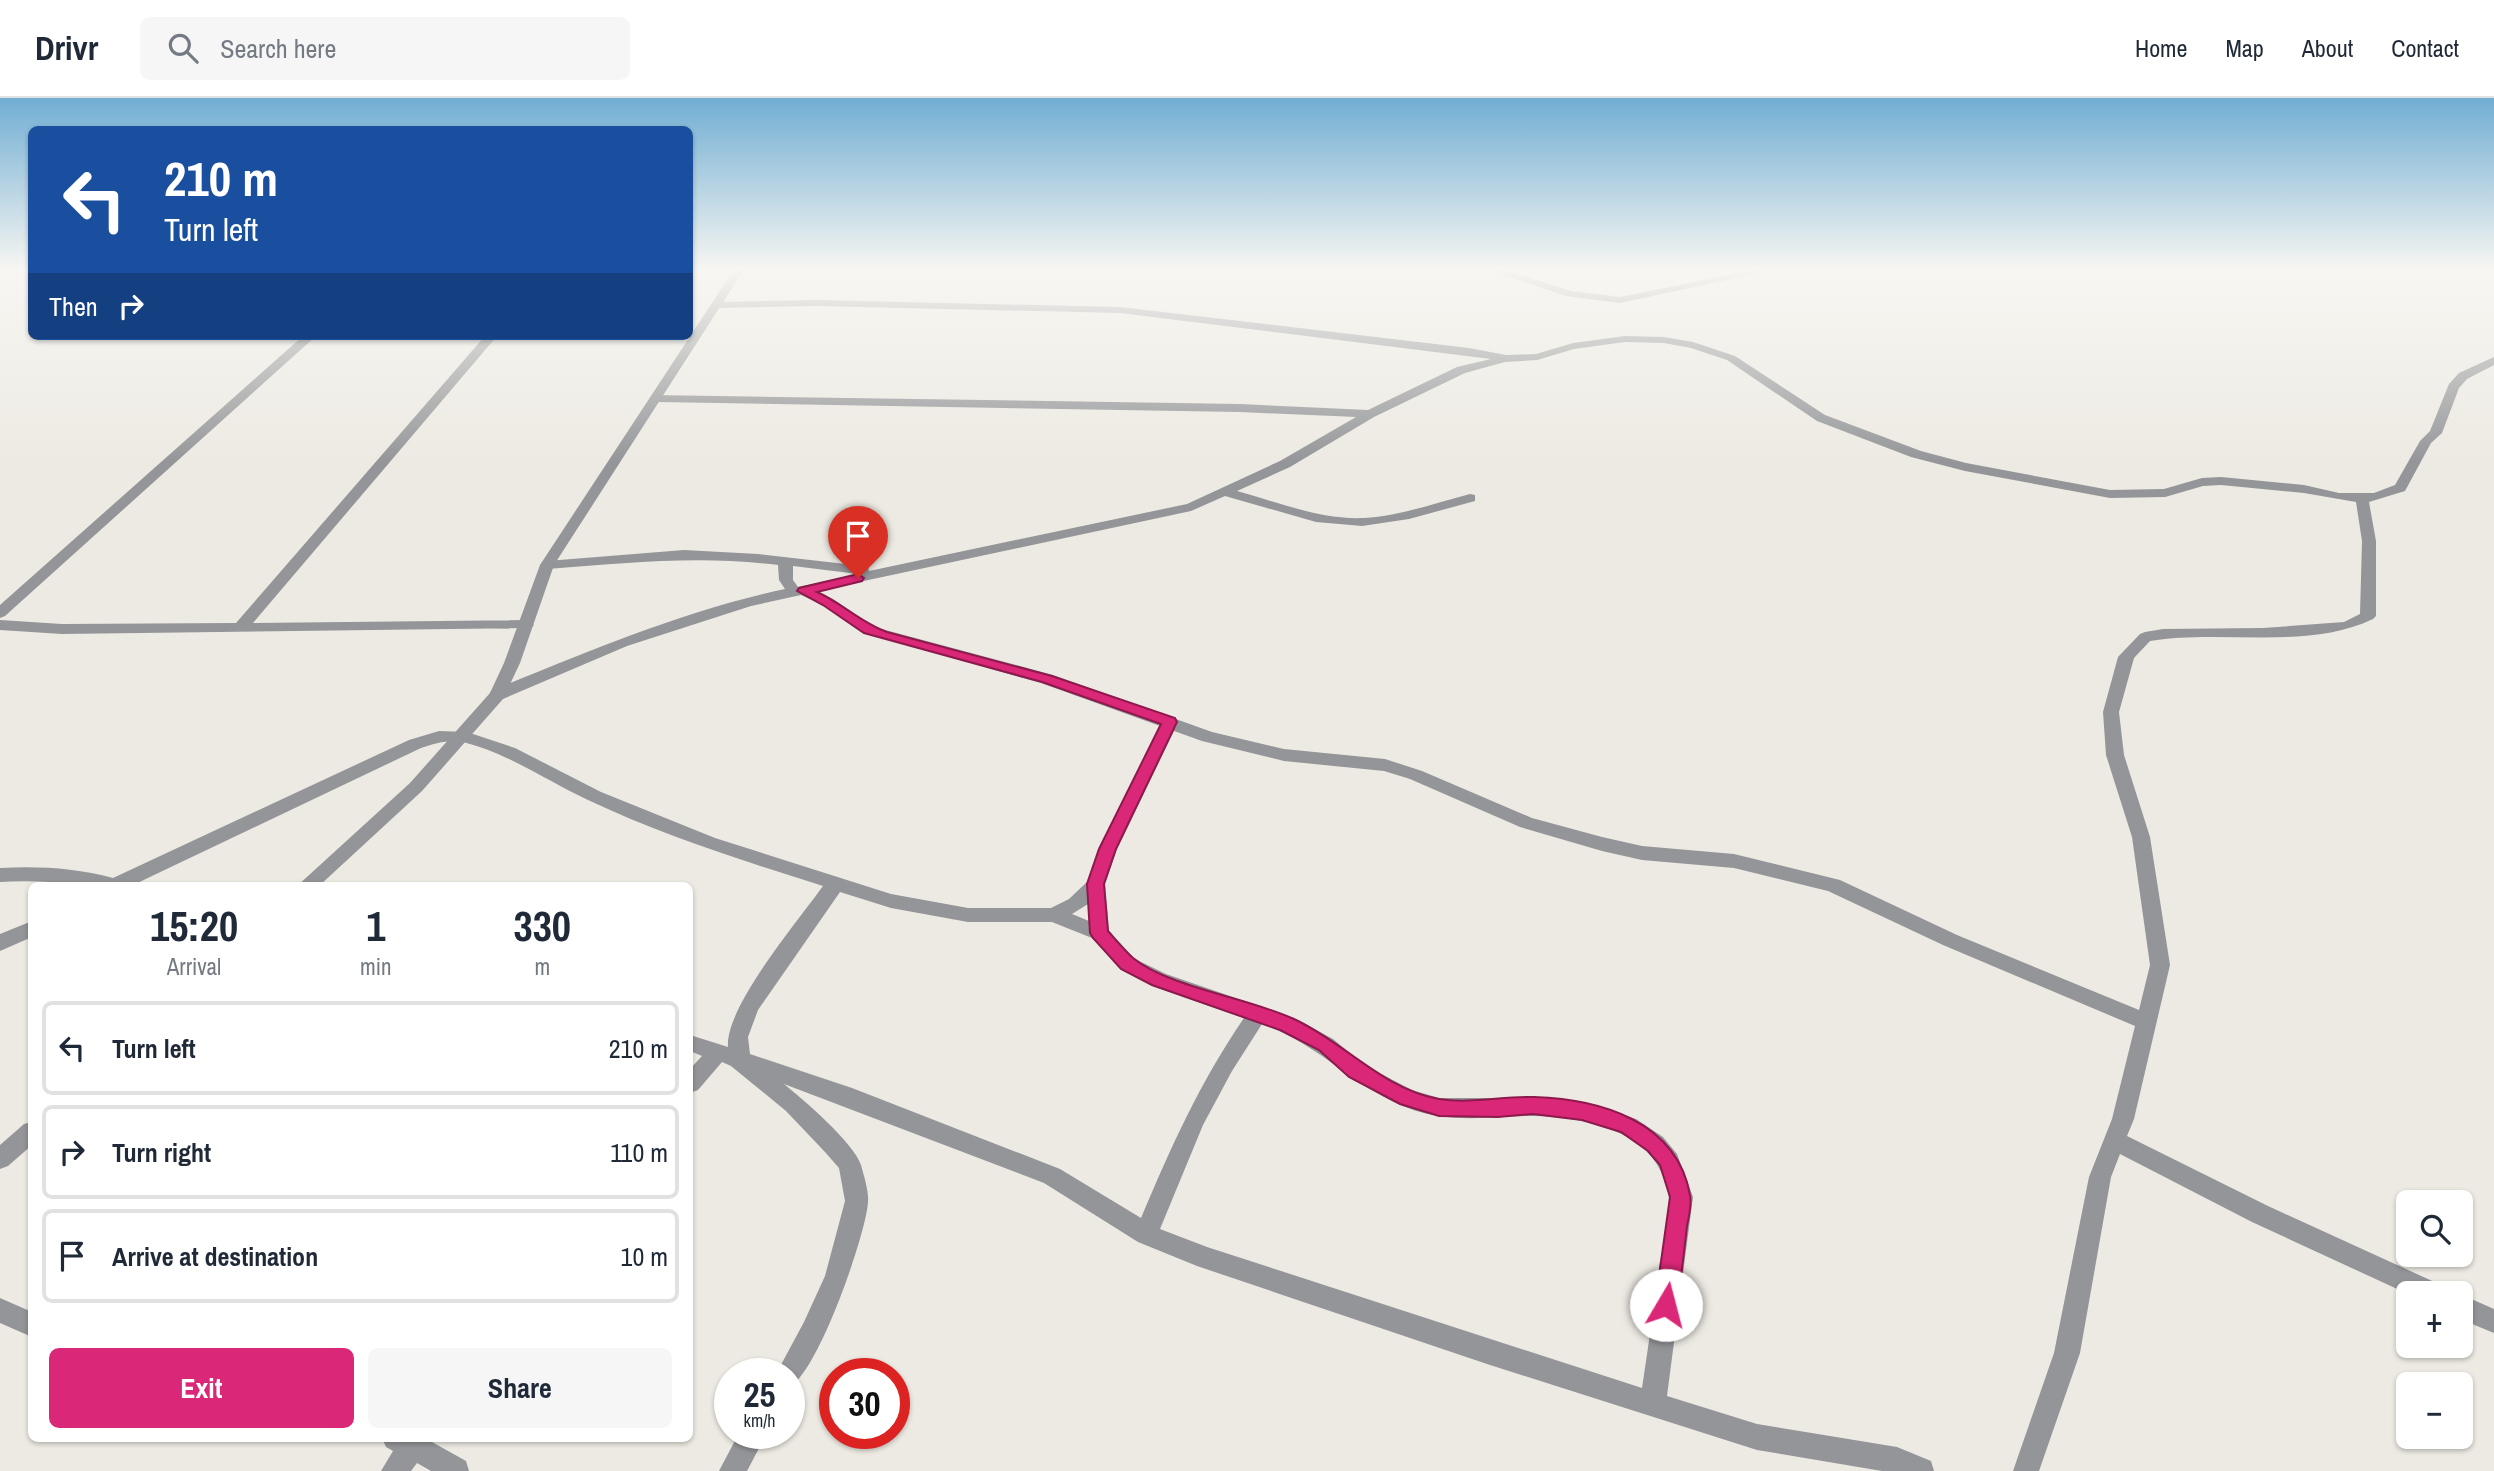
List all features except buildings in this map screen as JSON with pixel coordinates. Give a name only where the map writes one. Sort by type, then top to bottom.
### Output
[{"type":"street","points":[[310,882],[416,788],[497,695],[547,565],[697,335]]},
{"type":"street","points":[[1333,335],[1469,351],[1505,359]]},
{"type":"street","points":[[1191,507],[1284,464],[1370,414],[1461,370],[1505,359],[1537,357],[1573,346],[1648,338],[1693,345],[1731,358],[1821,418],[1916,454],[1965,467],[2110,494],[2165,493],[2202,482],[2234,481],[2362,498],[2376,497],[2400,488],[2426,441],[2436,433],[2453,387],[2463,376],[2494,361]]},
{"type":"street","points":[[0,613],[306,340]]},
{"type":"street","points":[[241,627],[488,340]]},
{"type":"street","points":[[657,398],[1240,408],[1370,414]]},
{"type":"street","points":[[1224,492],[1353,522],[1379,521],[1470,498]]},
{"type":"street","points":[[2026,1471],[2036,1435],[2067,1353],[2100,1177],[2123,1119],[2160,965],[2141,837],[2115,755],[2111,712],[2126,657],[2145,637],[2163,634],[2263,633],[2347,626],[2368,615],[2369,541],[2362,498]]},
{"type":"street","points":[[497,695],[622,643],[747,602],[1191,507],[1266,502]]},
{"type":"street","points":[[547,565],[684,554],[884,571]]},
{"type":"street","points":[[785,561],[786,580],[799,592],[828,602],[869,630],[882,635],[1047,679],[1208,737],[1258,750],[1385,765],[1416,775],[1526,822],[1602,844],[1642,853],[1734,861],[1832,885],[1950,940],[2146,1022]]},
{"type":"street","points":[[0,625],[62,629],[526,625]]},
{"type":"street","points":[[1099,933],[1096,884],[1108,849],[1170,722]]},
{"type":"street","points":[[119,882],[415,744],[439,737],[461,736],[509,752],[595,796],[709,843],[891,901],[968,915],[1054,915],[1099,933],[1119,957],[1143,972],[1287,1024],[1326,1045],[1356,1071],[1407,1098],[1439,1107],[1498,1109],[1533,1105],[1582,1111],[1628,1126],[1655,1144],[1669,1161],[1681,1197],[1653,1405]]},
{"type":"street","points":[[0,875],[30,873],[87,877],[103,882]]},
{"type":"street","points":[[798,1358],[837,1276],[857,1201],[849,1164],[794,1104],[740,1062],[738,1037],[749,1007],[835,884]]},
{"type":"street","points":[[1054,915],[1076,904],[1096,884]]},
{"type":"street","points":[[0,943],[28,930]]},
{"type":"street","points":[[1146,1234],[1193,1122],[1224,1065],[1257,1015]]},
{"type":"street","points":[[693,1044],[844,1095],[1052,1176],[1146,1234],[1218,1263],[1758,1437],[1897,1460],[1921,1471]]},
{"type":"street","points":[[693,1081],[717,1053]]},
{"type":"street","points":[[0,1159],[28,1134]]},
{"type":"street","points":[[2114,1140],[2260,1214],[2406,1281]]},
{"type":"street","points":[[0,1310],[28,1323]]},
{"type":"street","points":[[2473,1312],[2494,1321]]},
{"type":"street","points":[[394,1471],[409,1442]]},
{"type":"street","points":[[412,1442],[456,1471]]},
{"type":"street","points":[[732,1471],[745,1449]]},
{"type":"route","points":[[858,578],[804,591],[828,602],[869,630],[882,635],[954,652],[991,666],[1047,679],[1170,722],[1123,816],[1096,884],[1099,933],[1128,964],[1159,980],[1287,1024],[1326,1045],[1356,1071],[1407,1098],[1439,1107],[1498,1109],[1533,1105],[1582,1111],[1628,1126],[1655,1144],[1669,1161],[1681,1197],[1666,1305]]}]
